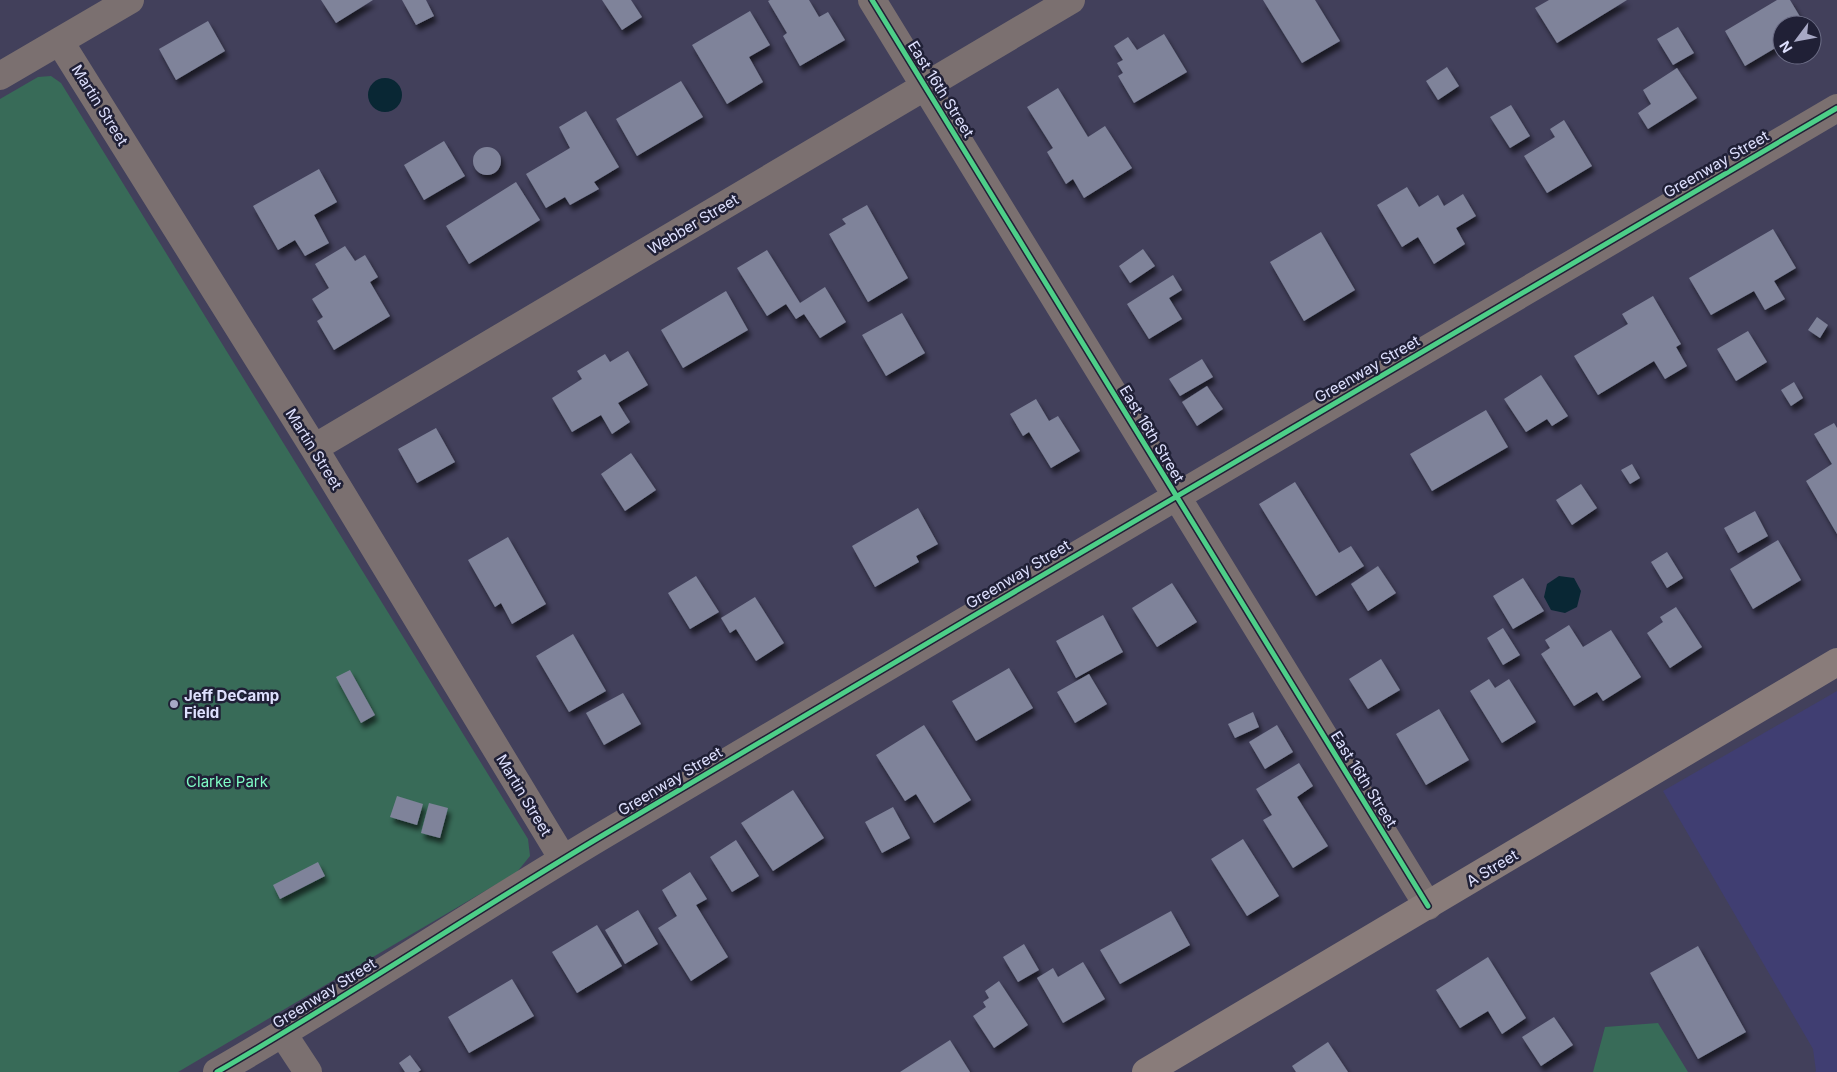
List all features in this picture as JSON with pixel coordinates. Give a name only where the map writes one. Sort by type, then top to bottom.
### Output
[{"type":"street","points":[[0,76],[130,0]]},
{"type":"street","name":"East 16th Street","points":[[872,0],[1428,906]]},
{"type":"street","name":"Webber Street","points":[[314,448],[1071,0]]},
{"type":"street","name":"Martin Street","points":[[60,42],[314,448],[563,859]]},
{"type":"street","name":"Greenway Street","points":[[217,1072],[283,1034],[563,859],[1175,495],[1837,108]]},
{"type":"street","name":"A Street","points":[[1146,1072],[1837,662]]},
{"type":"street","points":[[283,1034],[308,1072]]},
{"type":"shaded area","points":[[1837,691],[1837,1072],[1815,1072],[1813,1049],[1663,791]]},
{"type":"green space","name":"Clarke Park","points":[[51,76],[61,83],[528,839],[530,856],[517,872],[178,1072],[0,1072],[0,99],[38,77]]},
{"type":"green space","points":[[1658,1023],[1688,1072],[1593,1072],[1605,1027]]},
{"type":"water","points":[[385,78],[392,79],[397,83],[401,88],[401,102],[397,107],[392,111],[385,112],[378,111],[373,107],[369,102],[368,95],[369,88],[373,83],[378,79]]},
{"type":"water","points":[[1559,576],[1574,578],[1581,591],[1577,607],[1565,613],[1551,610],[1544,597],[1547,584]]},
{"type":"building","points":[[321,0],[373,0],[336,23]]},
{"type":"building","points":[[402,0],[426,0],[434,16],[416,25]]},
{"type":"building","points":[[602,0],[631,0],[642,17],[622,30]]},
{"type":"building","points":[[809,0],[819,17],[828,12],[845,40],[800,66],[783,36],[787,33],[768,1]]},
{"type":"building","points":[[1263,0],[1315,0],[1340,41],[1302,63]]},
{"type":"building","points":[[1549,0],[1627,0],[1557,43],[1535,8]]},
{"type":"building","points":[[1777,0],[1790,0],[1799,15],[1772,15],[1772,50],[1745,66],[1725,31]]},
{"type":"building","points":[[750,11],[770,45],[749,57],[763,82],[727,104],[692,45]]},
{"type":"building","points":[[208,21],[225,51],[176,80],[159,49]]},
{"type":"building","points":[[1678,27],[1694,53],[1673,65],[1657,39]]},
{"type":"building","points":[[1164,34],[1187,72],[1134,103],[1118,76],[1123,73],[1117,63],[1123,60],[1114,46],[1128,37],[1137,50]]},
{"type":"building","points":[[1447,67],[1459,86],[1438,100],[1426,81]]},
{"type":"building","points":[[1677,68],[1697,98],[1648,129],[1638,113],[1651,104],[1643,90]]},
{"type":"building","points":[[681,81],[703,117],[637,156],[616,119]]},
{"type":"building","points":[[1058,88],[1088,137],[1105,126],[1132,168],[1084,198],[1073,179],[1066,184],[1047,152],[1053,148],[1027,107]]},
{"type":"building","points":[[1511,105],[1530,136],[1510,148],[1490,117]]},
{"type":"building","points":[[586,111],[619,167],[594,182],[599,189],[570,205],[565,197],[546,208],[526,174],[570,148],[559,127]]},
{"type":"building","points":[[1564,120],[1592,166],[1547,193],[1524,156],[1555,137],[1550,129]]},
{"type":"building","points":[[444,141],[465,176],[424,200],[404,165]]},
{"type":"building","points":[[487,147],[497,151],[501,161],[497,171],[487,175],[477,171],[473,161],[477,151]]},
{"type":"building","points":[[319,169],[337,202],[314,215],[329,243],[305,256],[295,240],[278,250],[253,206]]},
{"type":"building","points":[[516,182],[540,220],[469,264],[446,226]]},
{"type":"building","points":[[1407,187],[1419,207],[1438,195],[1444,206],[1463,194],[1476,216],[1456,228],[1465,244],[1434,264],[1418,237],[1402,247],[1377,205]]},
{"type":"building","points":[[867,205],[908,278],[868,302],[829,234],[846,224],[842,219]]},
{"type":"building","points":[[1773,229],[1796,268],[1774,281],[1785,299],[1765,310],[1754,291],[1711,315],[1689,278]]},
{"type":"building","points":[[1321,232],[1355,290],[1304,321],[1270,262]]},
{"type":"building","points":[[345,246],[355,261],[365,255],[378,277],[370,282],[390,316],[334,350],[317,321],[323,317],[312,299],[329,288],[315,264]]},
{"type":"building","points":[[1143,249],[1155,266],[1130,283],[1119,266]]},
{"type":"building","points":[[767,250],[800,303],[825,287],[846,322],[820,338],[804,314],[796,319],[786,304],[767,316],[737,268]]},
{"type":"building","points":[[1173,275],[1182,290],[1169,298],[1182,319],[1149,339],[1127,304]]},
{"type":"building","points":[[726,291],[748,330],[683,368],[661,330]]},
{"type":"building","points":[[1653,296],[1681,344],[1676,347],[1687,366],[1665,379],[1654,361],[1598,395],[1574,356],[1628,324],[1622,314]]},
{"type":"building","points":[[902,313],[925,353],[886,376],[862,335]]},
{"type":"building","points":[[1817,317],[1828,325],[1820,338],[1808,330]]},
{"type":"building","points":[[1748,331],[1767,362],[1736,381],[1717,349]]},
{"type":"building","points":[[628,351],[648,385],[618,403],[630,422],[612,434],[601,415],[572,432],[552,398],[582,379],[577,371],[605,354],[610,362]]},
{"type":"building","points":[[1202,359],[1213,377],[1180,396],[1169,379]]},
{"type":"building","points":[[1541,375],[1568,416],[1552,426],[1547,419],[1526,432],[1504,399]]},
{"type":"building","points":[[1794,382],[1803,398],[1791,406],[1781,390]]},
{"type":"building","points":[[1207,386],[1223,409],[1197,426],[1182,402]]},
{"type":"building","points":[[1036,399],[1049,421],[1058,416],[1080,451],[1051,468],[1029,432],[1023,436],[1010,414]]},
{"type":"building","points":[[1486,410],[1508,447],[1432,491],[1410,454]]},
{"type":"building","points":[[1834,423],[1837,428],[1837,534],[1806,481],[1832,464],[1814,434]]},
{"type":"building","points":[[436,428],[455,462],[417,483],[398,449]]},
{"type":"building","points":[[631,453],[656,490],[625,511],[601,474]]},
{"type":"building","points":[[1632,464],[1640,478],[1630,484],[1621,470]]},
{"type":"building","points":[[1295,482],[1339,553],[1351,546],[1364,566],[1316,596],[1259,504]]},
{"type":"building","points":[[1581,484],[1597,508],[1572,525],[1556,500]]},
{"type":"building","points":[[918,508],[938,544],[916,556],[919,562],[875,587],[852,546]]},
{"type":"building","points":[[1755,511],[1768,536],[1738,553],[1724,528]]},
{"type":"building","points":[[508,537],[546,604],[512,624],[501,603],[495,607],[468,560]]},
{"type":"building","points":[[1778,540],[1801,580],[1753,609],[1730,569]]},
{"type":"building","points":[[1667,552],[1683,578],[1667,588],[1651,562]]},
{"type":"building","points":[[1378,566],[1396,593],[1368,611],[1351,584]]},
{"type":"building","points":[[696,576],[719,612],[690,629],[668,593]]},
{"type":"building","points":[[1523,578],[1544,611],[1513,629],[1493,596]]},
{"type":"building","points":[[1172,583],[1197,622],[1157,647],[1132,608]]},
{"type":"building","points":[[755,597],[784,643],[756,661],[736,629],[730,633],[721,618]]},
{"type":"building","points":[[1676,607],[1702,647],[1670,668],[1647,633],[1663,622],[1660,617]]},
{"type":"building","points":[[1103,615],[1123,652],[1076,678],[1056,641]]},
{"type":"building","points":[[1569,625],[1583,647],[1611,630],[1641,677],[1603,701],[1597,692],[1574,706],[1541,654],[1550,648],[1545,640]]},
{"type":"building","points":[[1503,628],[1520,655],[1503,665],[1487,638]]},
{"type":"building","points":[[573,634],[606,691],[569,712],[536,656]]},
{"type":"building","points":[[1381,659],[1400,690],[1368,709],[1349,679]]},
{"type":"building","points":[[1009,668],[1033,708],[976,741],[952,701]]},
{"type":"building","points":[[350,670],[375,715],[361,723],[336,677]]},
{"type":"building","points":[[1089,674],[1107,704],[1075,723],[1057,692]]},
{"type":"building","points":[[1489,679],[1495,688],[1509,679],[1536,722],[1502,743],[1470,691]]},
{"type":"building","points":[[623,693],[641,724],[604,745],[586,713]]},
{"type":"building","points":[[1439,709],[1469,760],[1426,785],[1396,734]]},
{"type":"building","points":[[1253,712],[1259,727],[1235,738],[1228,724]]},
{"type":"building","points":[[924,725],[971,800],[934,823],[916,794],[905,801],[876,755]]},
{"type":"building","points":[[1277,725],[1293,752],[1265,769],[1249,742]]},
{"type":"building","points":[[1299,763],[1313,786],[1297,797],[1328,846],[1293,868],[1263,820],[1272,815],[1256,789]]},
{"type":"building","points":[[793,790],[824,838],[773,871],[741,823]]},
{"type":"building","points":[[397,796],[423,804],[417,825],[390,817]]},
{"type":"building","points":[[429,803],[448,808],[440,838],[421,833]]},
{"type":"building","points":[[893,807],[910,838],[882,853],[865,822]]},
{"type":"building","points":[[1243,839],[1279,896],[1247,916],[1211,859]]},
{"type":"building","points":[[736,840],[759,876],[732,892],[710,857]]},
{"type":"building","points":[[318,862],[325,876],[280,899],[273,885]]},
{"type":"building","points":[[690,872],[707,899],[696,905],[728,957],[691,981],[658,928],[677,916],[662,890]]},
{"type":"building","points":[[638,910],[658,944],[625,964],[605,930]]},
{"type":"building","points":[[1171,911],[1190,945],[1120,984],[1100,950]]},
{"type":"building","points":[[597,925],[622,966],[577,993],[552,952]]},
{"type":"building","points":[[1024,944],[1039,970],[1018,982],[1003,957]]},
{"type":"building","points":[[1698,946],[1746,1032],[1698,1059],[1650,973]]},
{"type":"building","points":[[1488,957],[1526,1018],[1502,1034],[1488,1011],[1460,1028],[1436,990]]},
{"type":"building","points":[[1083,962],[1105,999],[1063,1023],[1037,978],[1053,968],[1058,977]]},
{"type":"building","points":[[512,979],[534,1016],[469,1053],[448,1017]]},
{"type":"building","points":[[999,981],[1028,1025],[994,1048],[973,1016],[986,1007],[983,1002],[989,998],[985,991]]},
{"type":"building","points":[[1554,1017],[1573,1045],[1541,1066],[1522,1037]]},
{"type":"building","points":[[950,1040],[970,1072],[900,1072]]},
{"type":"building","points":[[1328,1042],[1348,1072],[1296,1072],[1292,1066]]},
{"type":"building","points":[[410,1055],[421,1070],[418,1072],[405,1072],[399,1063]]},
{"type":"cycle path","points":[[872,0],[1428,906]]},
{"type":"cycle path","points":[[217,1072],[315,1014],[605,834],[1837,108]]},
{"type":"place","name":"Jeff DeCamp Field","points":[[174,704]]}]
